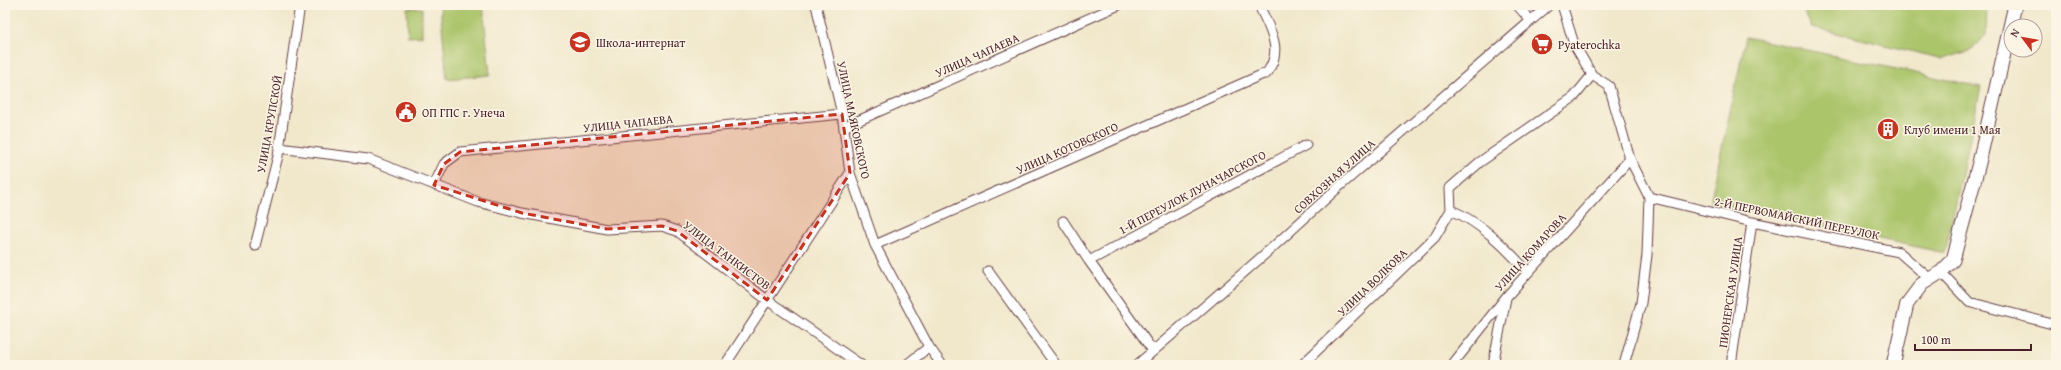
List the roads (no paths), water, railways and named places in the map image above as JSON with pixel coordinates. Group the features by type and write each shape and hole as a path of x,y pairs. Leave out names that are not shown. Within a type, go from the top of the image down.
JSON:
{"street":[{"name":"УЛИЦА КРУПСКОЙ","path":"256,246 279,148 300,5"},
{"name":"УЛИЦА МАЯКОВСКОГО","path":"816,5 842,114 850,173 875,245 929,347 942,365"},
{"name":"УЛИЦА ЧАПАЕВА","path":"844,127 1119,5"},
{"name":"УЛИЦА КОТОВСКОГО","path":"875,245 1267,73 1273,64 1276,51 1272,32 1258,5"},
{"path":"1517,5 1531,21"},
{"name":"СОВХОЗНАЯ УЛИЦА","path":"1137,365 1273,247 1341,185 1549,5"},
{"path":"1562,5 1574,44 1592,75 1609,86 1630,159 1649,197 1647,255 1641,303 1624,365"},
{"path":"1893,365 1907,304 1922,284 1941,272 1954,260 1979,163 2014,5"},
{"path":"1528,272 1506,247 1462,215 1451,210 1450,188 1480,162 1574,97 1592,75"},
{"name":"УЛИЦА ЧАПАЕВА","path":"434,185 444,164 460,152 842,114"},
{"name":"1-Й ПЕРЕУЛОК ЛУНАЧАРСКОГО","path":"1090,260 1306,145"},
{"name":"УЛИЦА ТАНКИСТОВ","path":"279,148 368,159 478,202 522,214 607,229 662,226 676,231 767,300 725,365"},
{"name":"УЛИЦА КОМАРОВА","path":"1452,365 1506,296 1630,159"},
{"path":"850,173 767,300 861,365"},
{"name":"2-Й ПЕРВОМАЙСКИЙ ПЕРЕУЛОК","path":"1649,197 1752,222 1899,252 1930,279"},
{"name":"УЛИЦА ВОЛКОВА","path":"1302,365 1435,237 1451,210"},
{"path":"1063,221 1153,351"},
{"name":"ПИОНЕРСКАЯ УЛИЦА","path":"1731,365 1752,222"},
{"path":"988,271 1056,365"},
{"path":"1941,272 1969,302 2056,325"},
{"path":"1493,365 1506,296"},
{"path":"906,365 929,347"}],"place":[{"name":"Школа-интернат","path":"580,42"},
{"name":"Pyaterochka","path":"1542,44"},
{"name":"ОП ГПС г. Унеча","path":"406,112"},
{"name":"Клуб имени 1 Мая","path":"1888,129"}]}
